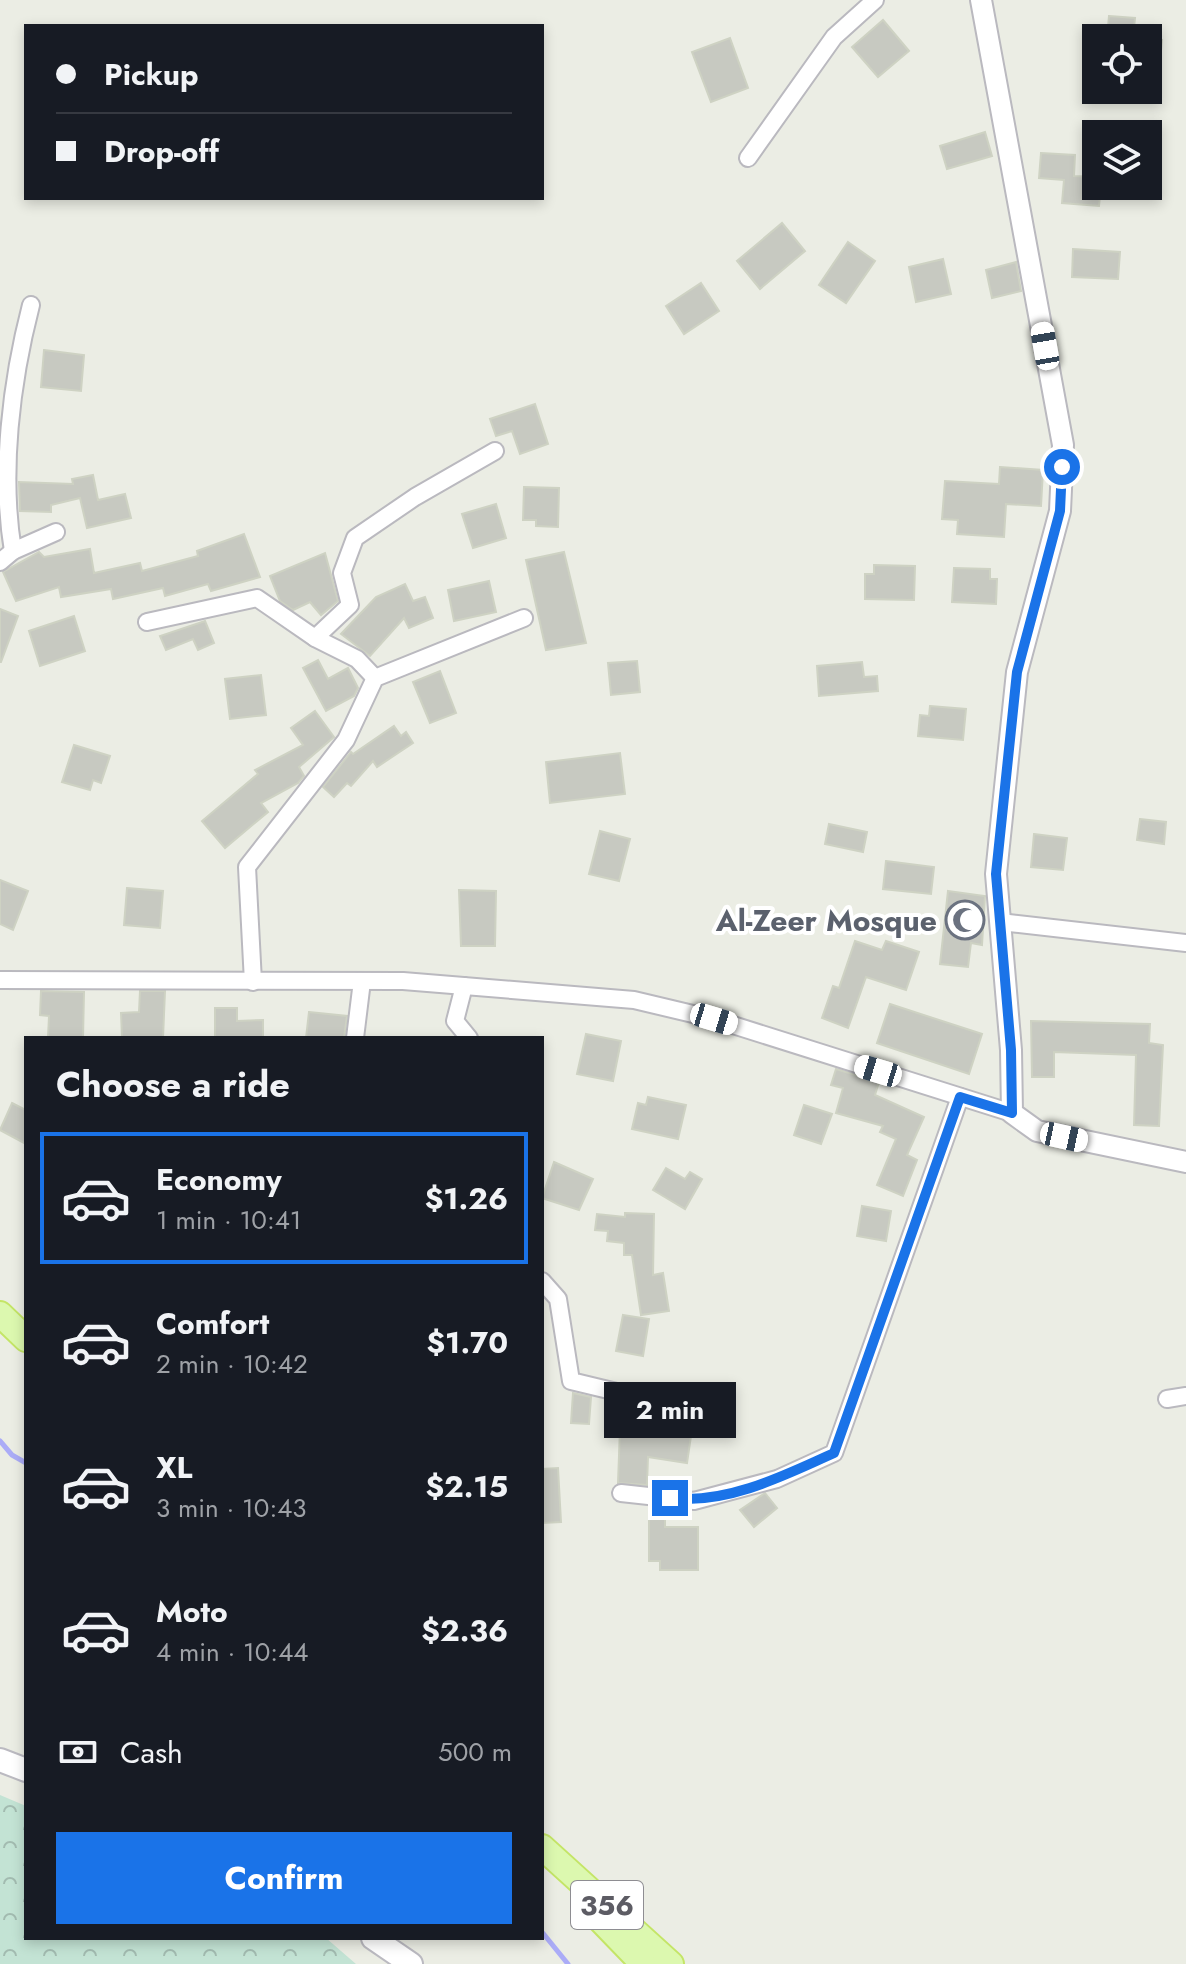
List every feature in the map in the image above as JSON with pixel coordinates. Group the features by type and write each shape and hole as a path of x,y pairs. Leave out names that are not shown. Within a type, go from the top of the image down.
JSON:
{"main road":[{"path":"0,1314 24,1337"},
{"path":"0,1760 24,1769"},
{"name":"356","path":"544,1849 671,1964"},
{"name":"356","path":"544,1861 643,1964"},
{"path":"376,1940 411,1964"}],"street":[{"path":"748,158 834,37 875,0"},
{"path":"981,0 1063,445 1060,511 1017,672 996,874 1011,1050 1012,1113"},
{"path":"31,305 5,407 3,522 7,556 56,532"},
{"path":"315,638 350,605 342,573 355,538 415,497 495,451"},
{"path":"147,622 257,598 315,638 357,659 375,678"},
{"path":"253,982 247,867 346,740 375,678 524,618"},
{"path":"1000,922 1186,943"},
{"path":"0,980 362,981 634,1000 714,1019 1012,1113 1037,1131 1186,1162"},
{"path":"355,1036 362,981"},
{"path":"464,986 455,1021 467,1036"},
{"path":"621,1493 694,1501 777,1479 834,1453 960,1097"},
{"path":"544,1283 558,1299 571,1381 625,1394"},
{"path":"1167,1399 1186,1396"}],"green space":[{"path":"0,1795 24,1805 24,1940 328,1940 356,1964 0,1964"}],"building":[{"path":"1109,16 1135,18 1134,24 1108,24"},
{"path":"883,20 909,51 878,77 852,47"},
{"path":"730,38 748,88 711,102 692,52"},
{"path":"985,132 992,156 947,169 940,146"},
{"path":"1041,153 1075,155 1074,176 1082,176 1082,200 1100,200 1099,206 1062,203 1064,180 1039,178"},
{"path":"782,223 805,251 760,289 737,261"},
{"path":"848,242 875,261 846,303 819,285"},
{"path":"1073,249 1120,252 1118,279 1072,277"},
{"path":"943,259 951,294 916,302 909,267"},
{"path":"1016,262 1021,291 992,298 986,270"},
{"path":"701,283 719,311 684,334 666,306"},
{"path":"44,350 84,355 81,391 41,387"},
{"path":"535,404 548,444 520,454 512,431 496,436 490,419"},
{"path":"1000,467 1043,470 1041,506 1006,504 1004,537 957,534 958,520 942,519 945,481 999,484"},
{"path":"93,475 98,500 125,494 131,518 87,528 80,498 51,505 51,512 20,511 19,482 73,484 72,479"},
{"path":"524,487 559,488 558,527 536,526 536,520 523,520"},
{"path":"496,504 506,538 473,548 462,514"},
{"path":"244,534 260,577 211,591 208,584 165,596 163,588 113,599 111,589 61,597 59,587 16,601 3,572 39,552 44,557 90,549 94,573 140,563 142,571 198,556 197,551"},
{"path":"564,552 586,643 546,650 526,560"},
{"path":"325,553 338,601 321,615 310,602 293,610 280,601 270,576"},
{"path":"874,565 915,566 914,600 865,599 865,574 874,574"},
{"path":"954,568 990,569 990,579 997,579 996,604 952,602"},
{"path":"489,581 496,612 454,621 448,590"},
{"path":"405,584 413,601 425,597 433,618 409,628 404,618 370,656 341,634 376,597"},
{"path":"0,609 18,616 1,662 0,662"},
{"path":"74,616 85,651 40,666 29,631"},
{"path":"205,621 214,643 198,650 193,639 166,650 160,636"},
{"path":"318,660 328,679 348,668 358,688 354,696 326,711 303,668"},
{"path":"637,661 640,692 611,695 608,663"},
{"path":"862,662 864,677 877,676 878,691 819,696 817,666"},
{"path":"440,671 456,713 430,723 413,682"},
{"path":"261,675 266,715 230,719 225,679"},
{"path":"930,706 966,709 963,740 918,736 920,715 929,716"},
{"path":"315,711 334,737 299,767 304,776 298,783 261,803 268,812 225,848 202,821 258,774 255,770 303,745 291,728"},
{"path":"394,726 401,736 406,732 413,743 377,767 373,761 351,786 347,783 334,797 323,787 351,752 353,754"},
{"path":"74,745 110,756 101,783 93,780 90,790 62,782"},
{"path":"620,753 625,794 550,803 546,762"},
{"path":"1140,819 1166,822 1164,844 1137,840"},
{"path":"829,824 867,832 863,852 825,844"},
{"path":"600,831 630,839 619,881 589,874"},
{"path":"1034,834 1067,838 1063,870 1031,867"},
{"path":"886,861 934,867 931,894 883,889"},
{"path":"0,880 28,891 13,930 0,924"},
{"path":"127,888 163,891 160,928 124,925"},
{"path":"459,890 496,891 495,946 461,946"},
{"name":"Al-Zeer Mosque","path":"948,891 985,896 982,945 971,943 968,967 940,964"},
{"path":"855,941 882,950 886,941 919,952 906,990 866,977 848,1028 822,1018 833,986 839,988"},
{"path":"41,991 84,992 83,1036 48,1036 49,1016 40,1015"},
{"path":"140,991 165,991 163,1036 122,1036 121,1013 139,1012"},
{"path":"890,1004 982,1034 969,1074 877,1043"},
{"path":"215,1008 237,1008 237,1021 263,1020 263,1036 215,1036"},
{"path":"309,1012 347,1016 344,1036 306,1036"},
{"path":"1031,1021 1150,1024 1149,1043 1163,1045 1159,1126 1134,1125 1136,1055 1054,1052 1054,1077 1032,1077"},
{"path":"586,1034 621,1041 613,1081 577,1074"},
{"path":"836,1069 879,1082 875,1095 924,1117 907,1155 917,1160 903,1196 877,1185 896,1139 880,1132 883,1126 836,1113 843,1088 831,1085"},
{"path":"648,1097 686,1105 678,1139 632,1129 638,1103 646,1105"},
{"path":"12,1103 24,1109 24,1143 0,1130"},
{"path":"804,1105 832,1114 821,1144 794,1135"},
{"path":"554,1162 593,1179 579,1210 544,1199"},
{"path":"666,1168 685,1179 690,1172 702,1179 685,1209 653,1190"},
{"path":"862,1206 891,1211 886,1241 857,1236"},
{"path":"625,1213 654,1214 653,1275 663,1273 669,1311 641,1315 632,1255 624,1255 624,1243 607,1241 608,1231 595,1230 597,1214 625,1217"},
{"path":"623,1315 649,1319 643,1356 616,1351"},
{"path":"573,1393 591,1397 589,1424 571,1423"},
{"path":"663,1396 692,1401 686,1435 691,1436 687,1463 648,1457 647,1485 618,1483 620,1428 658,1430"},
{"path":"558,1468 561,1522 544,1523 544,1469"},
{"path":"765,1493 777,1508 754,1527 740,1510"},
{"path":"649,1512 665,1512 665,1527 698,1527 698,1570 660,1570 660,1561 649,1561"}],"waterway":[{"path":"0,1441 12,1455 24,1462"},
{"path":"544,1934 568,1964"}],"place":[{"name":"Al-Zeer Mosque","path":"965,920"}],"route":[{"path":"670,1498 694,1501 777,1479 834,1453 960,1097 1012,1113 1011,1050 996,874 1017,672 1060,511 1062,467"}]}
